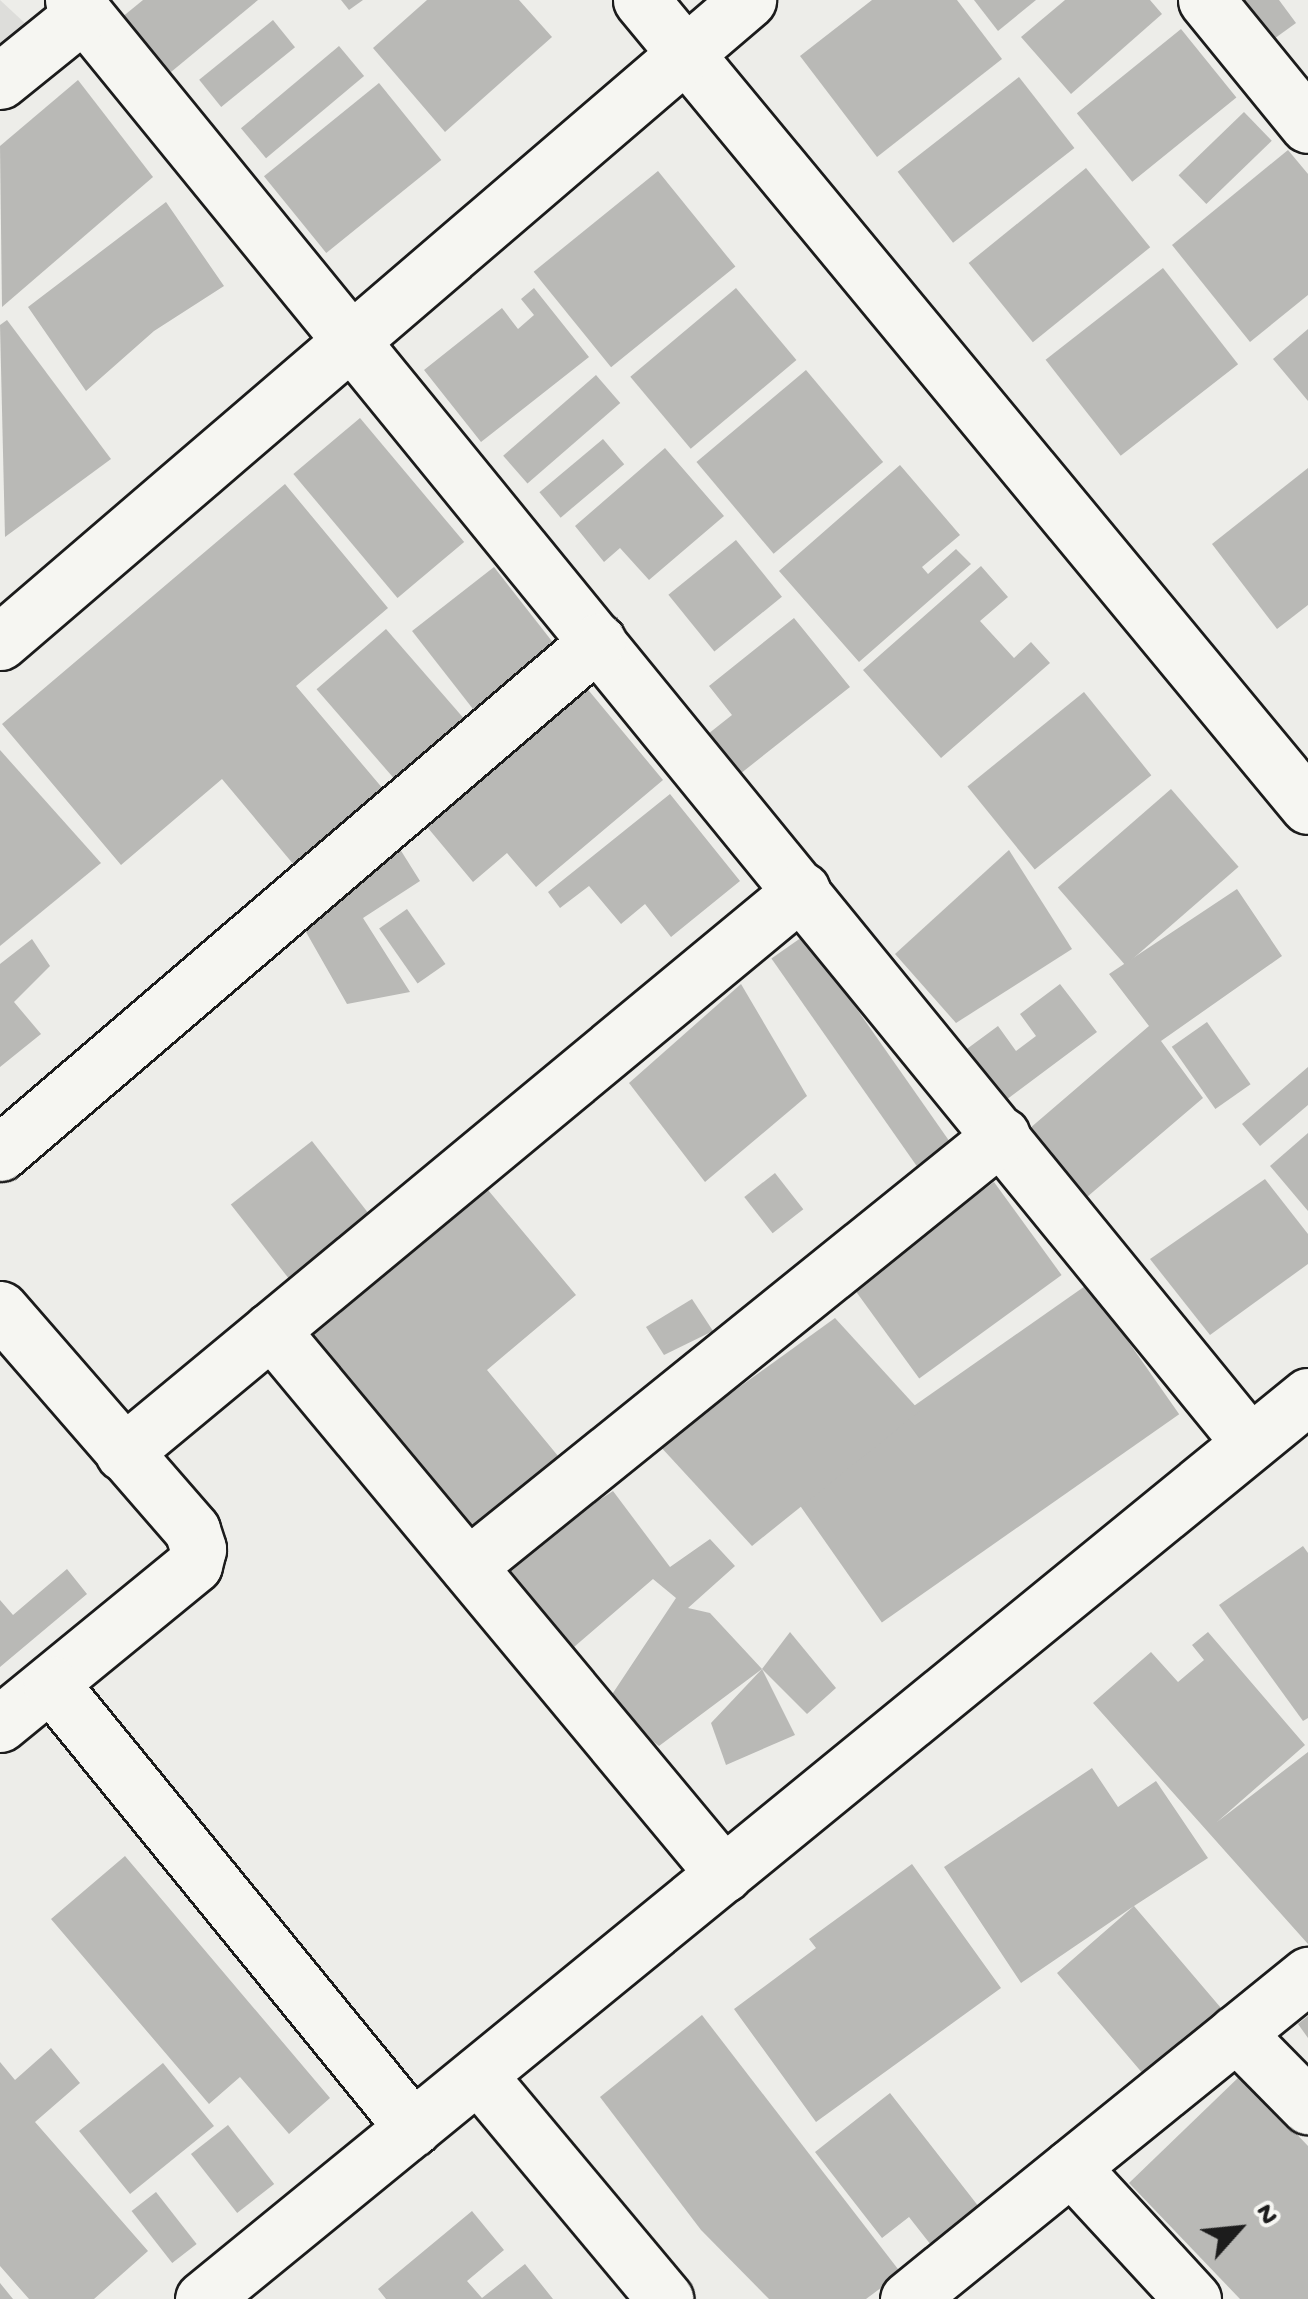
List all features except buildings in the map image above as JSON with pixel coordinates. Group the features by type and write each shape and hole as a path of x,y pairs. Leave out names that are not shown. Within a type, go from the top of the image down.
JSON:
{"street":[{"path":"641,0 1308,806"},
{"path":"0,642 748,0"},
{"path":"1206,0 1301,103"},
{"path":"0,81 78,7 1250,1443"},
{"path":"0,1153 598,641"},
{"path":"123,1453 802,890"},
{"path":"468,1566 1002,1135"},
{"path":"0,1309 192,1530 198,1550 194,1566 0,1724"},
{"path":"271,1330 724,1874"},
{"path":"203,2299 1308,1396"},
{"path":"51,1684 413,2128"},
{"path":"908,2299 1308,1975"},
{"path":"1236,2033 1308,2106"},
{"path":"478,2075 665,2299"},
{"path":"1071,2166 1192,2299"}],"shaded area":[{"path":"0,0 28,26 0,49"}]}
